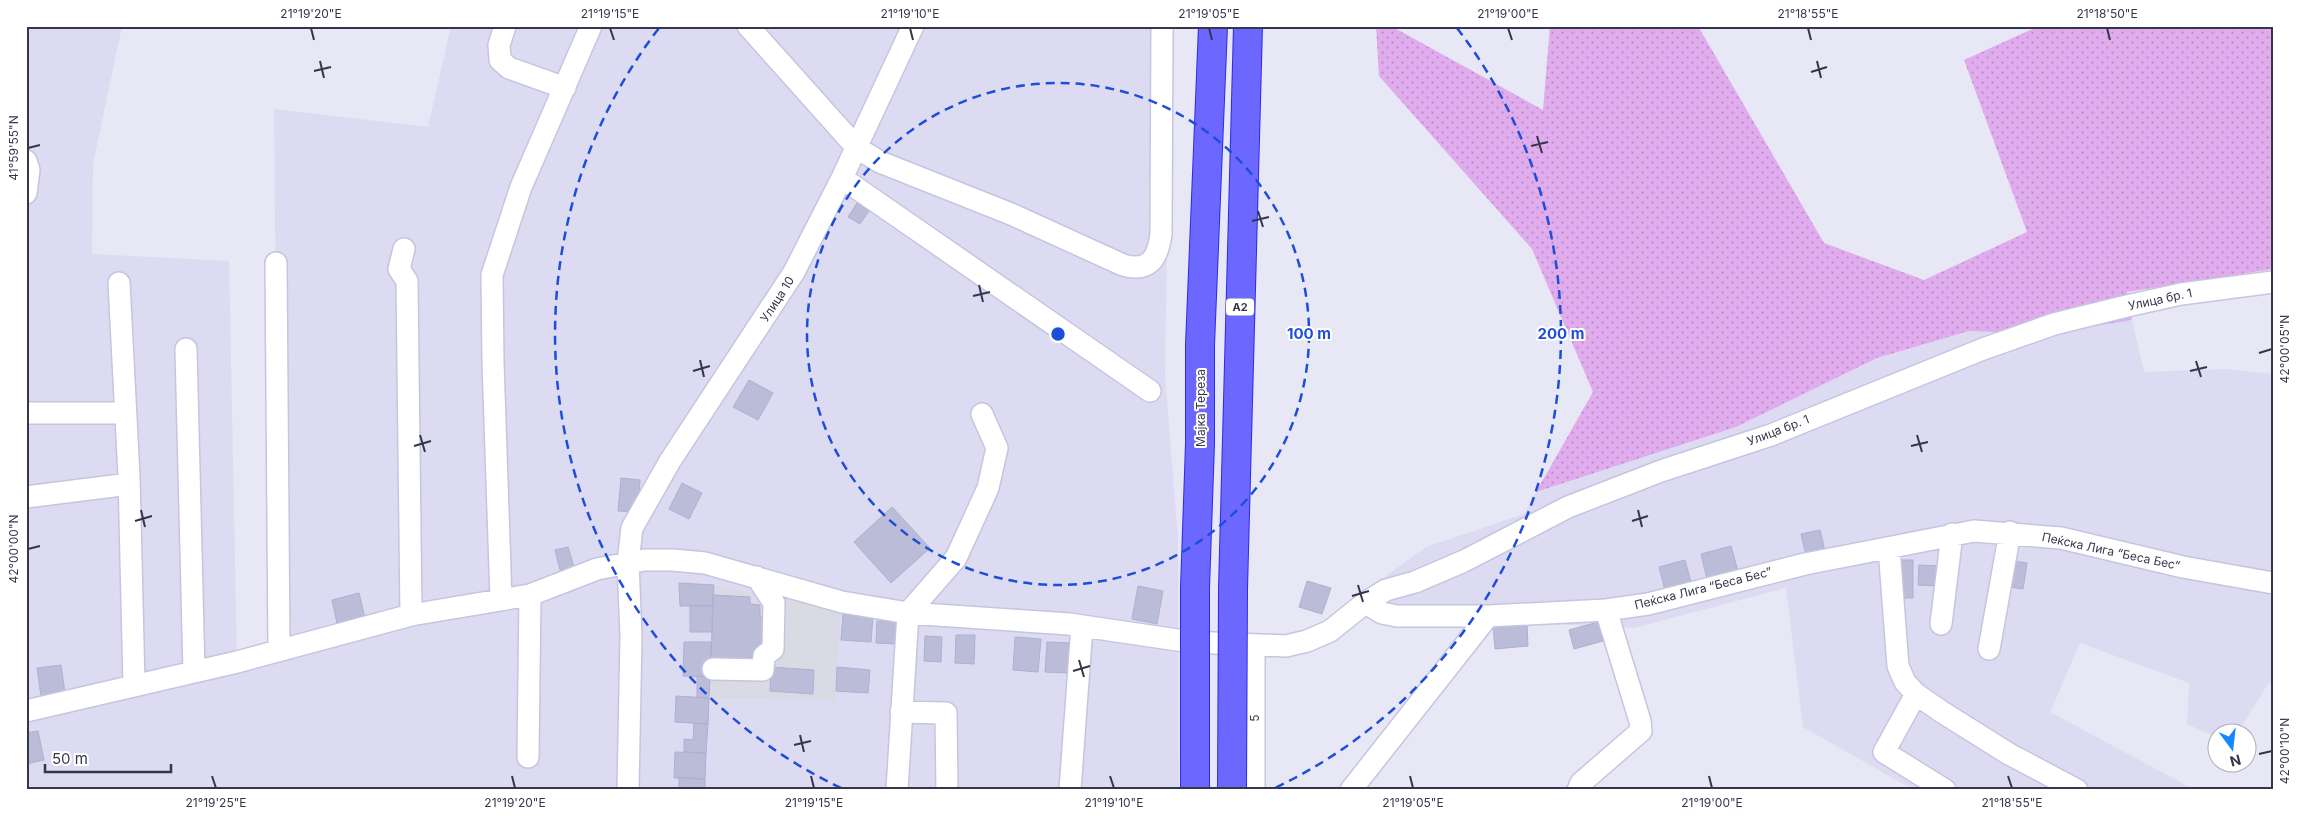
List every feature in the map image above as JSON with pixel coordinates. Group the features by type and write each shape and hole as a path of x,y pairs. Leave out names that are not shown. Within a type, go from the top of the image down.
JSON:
{"highway":[{"name":"Мајка Тереза","path":"1196,790 1195,588 1200,444 1200,345 1213,26"},
{"name":"A2","path":"1232,790 1233,589 1248,26"}],"street":[{"path":"505,26 500,45 500,60 509,68 565,88"},
{"path":"500,599 492,275 521,187 591,26"},
{"path":"748,26 857,148 880,162 1011,214 1123,265 1140,268 1145,266 1155,256 1161,234 1162,26"},
{"name":"Улица 10","path":"628,790 631,636 629,538 639,513 670,461 794,272 857,148 913,26"},
{"path":"26,161 29,170 26,193"},
{"path":"842,178 1150,391"},
{"path":"404,249 399,269 407,281 411,615"},
{"path":"276,263 279,651"},
{"name":"Улица бр. 1","path":"26,711 279,651 411,615 530,595 597,569 628,562 681,561 705,564 842,602 908,613 1082,626 1191,642 1286,646 1307,641 1330,631 1365,603 1386,590 1414,582 1464,561 1568,507 1661,471 1771,435 1983,349 2054,324 2127,306 2180,294 2273,282"},
{"path":"119,283 129,484 134,685"},
{"path":"186,349 194,672"},
{"path":"26,413 126,413"},
{"path":"897,790 908,613 956,558 988,488 996,448 982,414"},
{"path":"26,497 129,484"},
{"name":"Пеќска Лига “Беса Бес”","path":"1365,603 1382,613 1397,616 1488,616 1606,610 1648,604 1805,564 1974,531 2010,532 2061,538 2183,567 2273,583"},
{"path":"1989,650 2010,532"},
{"path":"1941,624 1952,534"},
{"path":"1889,548 1898,666 1905,682 1916,694 2009,754 2077,790"},
{"path":"713,669 763,670 764,656 773,649 774,602 757,577"},
{"path":"528,757 530,595"},
{"path":"1578,790 1581,783 1641,731 1640,721 1606,610"},
{"path":"1351,790 1488,616"},
{"path":"1070,790 1082,626"},
{"name":"5","path":"1254,645 1254,790"},
{"path":"1916,694 1884,752 1945,790"},
{"path":"901,712 946,713 948,790"}],"shaded area":[{"path":"26,26 122,26 93,164 92,254 229,261 237,661 279,651 274,109 428,127 451,26 1170,26 1165,376 1178,539 1179,790 26,790"},
{"path":"1376,26 1391,26 1543,110 1550,26 1698,26 1824,243 1924,280 2027,232 1964,60 2039,26 2273,26 2273,269 2127,292 2132,320 2046,334 1969,331 1877,358 1736,427 1536,492 1593,392 1532,249 1379,76"},
{"path":"2132,320 2144,372 2225,369 2273,374 2273,684 2268,684 2243,724 2206,724 2206,733 2187,724 2189,683 2080,643 2050,712 2195,790 1914,790 1803,727 1786,588 1634,628 1359,615 1364,592 1426,547 1524,514 1536,492 1736,427 1877,358 1969,331 2046,334"},
{"path":"717,586 841,609 835,701 709,698 713,595"}],"building":[{"path":"857,203 869,211 860,224 848,217"},
{"path":"749,380 773,393 758,420 733,407"},
{"path":"621,478 640,480 638,512 618,511"},
{"path":"682,483 702,493 689,519 669,509"},
{"path":"892,507 930,548 891,583 854,542"},
{"path":"1820,530 1825,551 1806,555 1801,534"},
{"path":"1731,546 1738,571 1707,579 1701,554"},
{"path":"568,547 574,567 560,570 555,550"},
{"path":"1685,560 1691,582 1665,590 1659,567"},
{"path":"1897,560 1913,560 1913,598 1897,598"},
{"path":"2007,560 2027,563 2023,589 2003,586"},
{"path":"1919,565 1940,566 1939,586 1918,585"},
{"path":"1307,581 1331,588 1322,614 1299,607"},
{"path":"679,583 714,585 713,606 680,606"},
{"path":"1138,586 1163,591 1157,624 1132,619"},
{"path":"359,593 366,622 338,628 332,600"},
{"path":"713,595 750,597 750,604 760,605 760,616 766,617 765,647 756,647 755,658 746,657 745,664 711,663"},
{"path":"690,605 713,606 712,632 690,632"},
{"path":"843,614 873,616 871,642 841,640"},
{"path":"877,621 898,622 897,644 876,643"},
{"path":"1598,622 1603,641 1574,649 1569,630"},
{"path":"1527,623 1528,646 1495,649 1493,626"},
{"path":"956,635 975,635 974,664 955,663"},
{"path":"925,636 942,637 941,662 924,661"},
{"path":"1015,637 1041,639 1038,672 1013,670"},
{"path":"684,642 711,642 710,677 683,676"},
{"path":"1047,642 1072,643 1071,673 1045,672"},
{"path":"61,665 65,693 41,696 37,668"},
{"path":"771,667 814,670 813,694 770,691"},
{"path":"837,667 870,670 868,693 836,691"},
{"path":"697,676 710,677 709,698 697,697"},
{"path":"676,696 709,698 708,724 675,722"},
{"path":"694,723 708,724 706,753 684,752 684,739 693,740"},
{"path":"38,731 44,760 26,764 26,733"},
{"path":"675,752 706,753 705,779 674,778"},
{"path":"679,777 705,779 705,790 679,790"}]}
